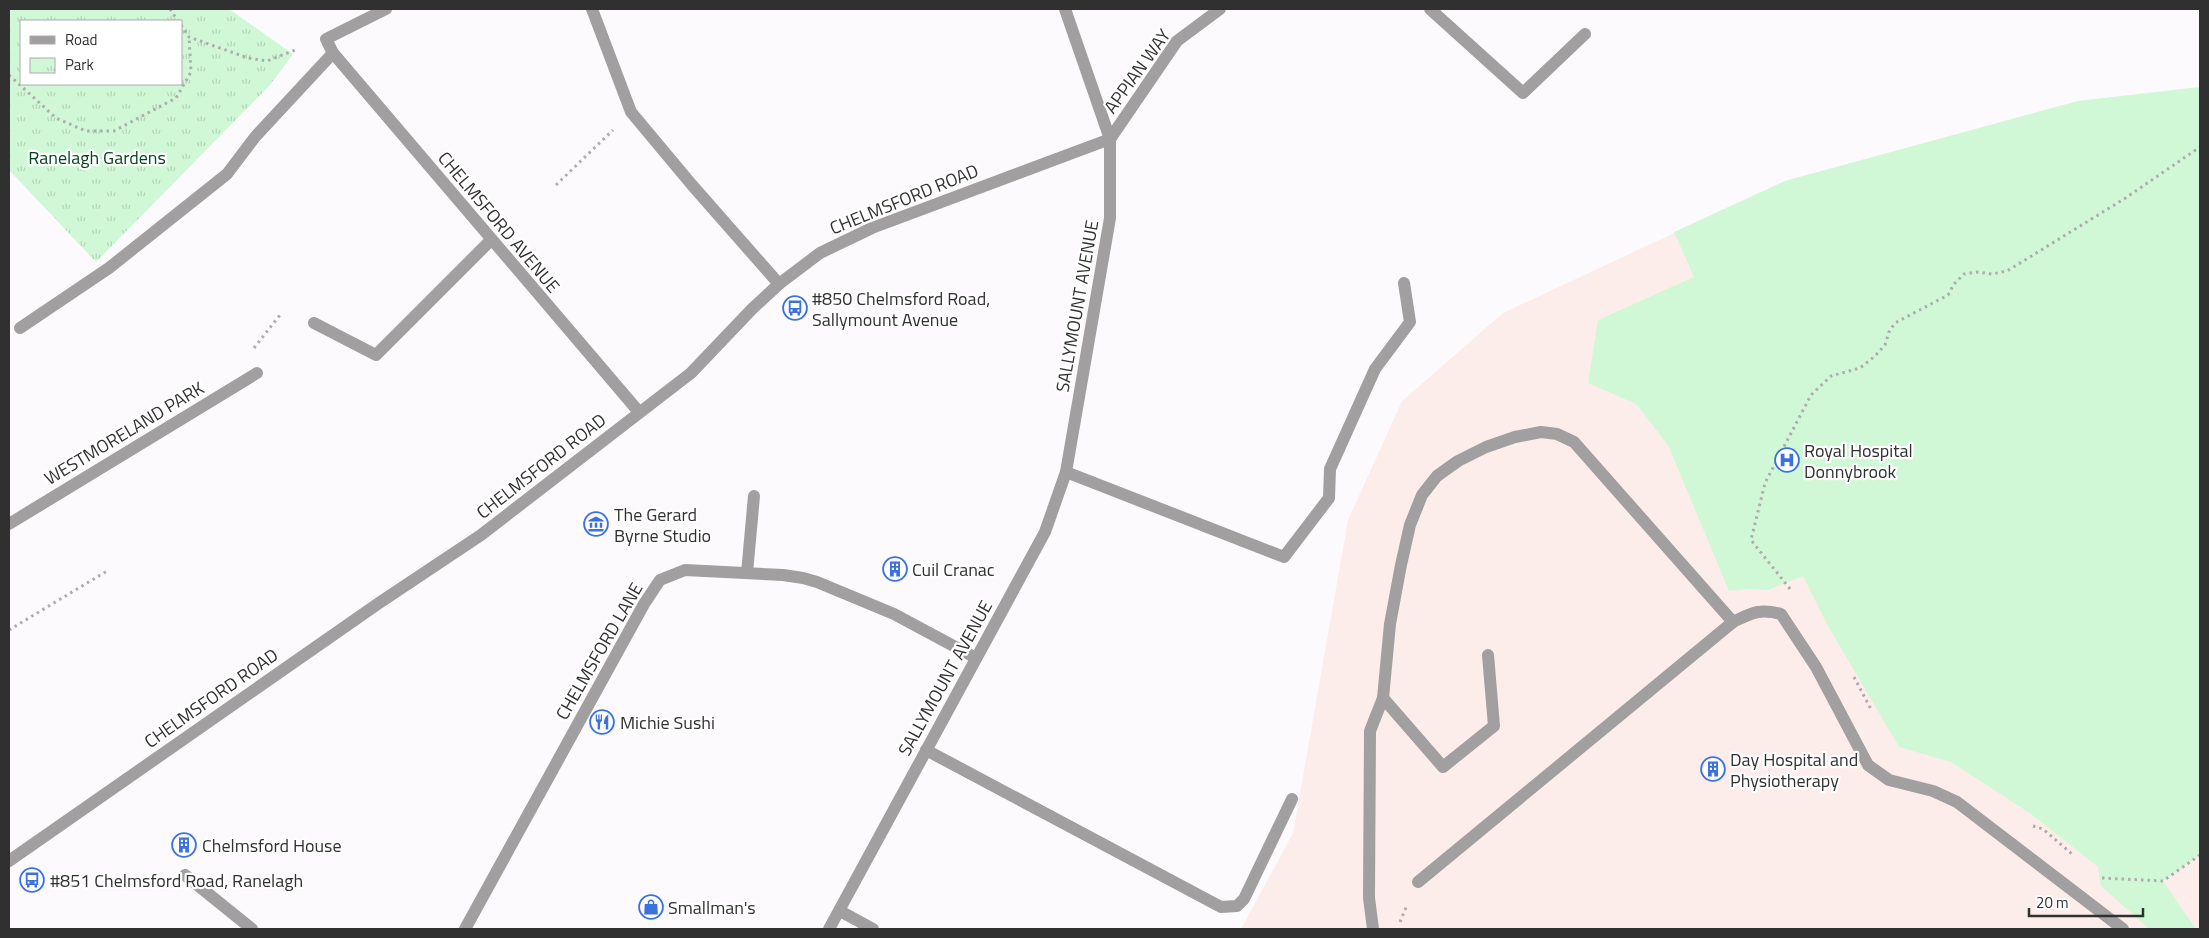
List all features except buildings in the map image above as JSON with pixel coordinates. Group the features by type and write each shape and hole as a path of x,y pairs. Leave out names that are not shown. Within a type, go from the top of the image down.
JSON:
{"street":[{"path":"326,39 386,9"},
{"path":"592,9 631,112 692,185 780,284"},
{"path":"1064,9 1110,139"},
{"name":"APPIAN WAY","path":"1110,139 1177,41 1220,9"},
{"path":"1430,9 1522,93 1585,34"},
{"name":"CHELMSFORD AVENUE","path":"326,39 333,53 639,412"},
{"path":"20,328 108,268 227,174 256,137 333,53"},
{"name":"CHELMSFORD ROAD","path":"9,861 378,603 481,535 691,373 752,308 820,253 846,239 1110,139"},
{"name":"SALLYMOUNT AVENUE","path":"829,929 1045,532 1066,472 1110,218 1110,139"},
{"path":"314,323 376,355 491,240"},
{"path":"1066,472 1284,557 1329,498 1330,469 1375,369 1410,322 1404,283"},
{"name":"WESTMORELAND PARK","path":"9,524 257,373"},
{"path":"1373,929 1369,898 1370,731 1383,698 1390,624 1410,525 1422,495 1437,476 1458,461 1486,447 1515,437 1540,432 1558,434 1574,442 1733,622"},
{"path":"748,573 754,496"},
{"name":"CHELMSFORD LANE","path":"465,929 552,768 651,591 660,580 685,570 783,575 817,582 894,614 976,658"},
{"path":"1418,882 1733,622 1756,611 1769,611 1781,614 1816,668 1868,765 1889,780 1933,791 1957,802 2123,929"},
{"path":"1383,698 1443,767 1494,726 1488,655"},
{"path":"926,750 1222,907 1237,906 1244,898 1292,799"},
{"path":"186,875 252,929"},
{"path":"840,911 873,929"}],"path":[{"path":"170,9 177,20"},
{"path":"182,26 190,37 248,58 267,61 326,39"},
{"path":"21,85 56,118 86,131 114,131 176,98 190,72 190,37"},
{"path":"9,74 20,84"},
{"path":"556,185 631,112"},
{"path":"1792,590 1751,540 1765,483 1811,395 1831,376 1860,368 1885,345 1889,332 1895,323 1948,295 1954,284 1964,274 1977,272 1992,274 2006,271 2124,199 2200,146"},
{"path":"257,373 258,360 254,348 280,315"},
{"path":"9,630 107,570"},
{"path":"1852,674 1874,715"},
{"path":"2026,823 2043,829 2078,860"},
{"path":"2100,878 2163,881 2200,855"}],"shaded area":[{"name":"Royal Hospital Donnybrook","path":"2200,87 2200,929 1241,929 1293,833 1348,520 1402,401 1503,313 1785,181 2078,101"}],"green space":[{"name":"Ranelagh Gardens","path":"9,9 229,9 293,54 270,85 96,262 9,170"},
{"path":"2200,87 2200,855 2163,881 2196,929 2149,929 2101,886 2098,867 2031,814 1951,762 1899,747 1828,626 1803,576 1768,590 1748,589 1729,591 1668,445 1636,404 1588,383 1598,320 1694,277 1674,232 1785,181 2078,101"}],"place":[{"name":"#850 Chelmsford Road, Sallymount Avenue","path":"795,308"},
{"name":"Royal Hospital Donnybrook","path":"1787,460"},
{"name":"The Gerard Byrne Studio","path":"596,524"},
{"name":"Cuil Cranac","path":"895,569"},
{"name":"Michie Sushi","path":"602,722"},
{"name":"Day Hospital and Physiotherapy","path":"1713,769"},
{"name":"Chelmsford House","path":"184,845"},
{"name":"#851 Chelmsford Road, Ranelagh","path":"32,880"},
{"name":"Smallman's","path":"651,907"}]}
